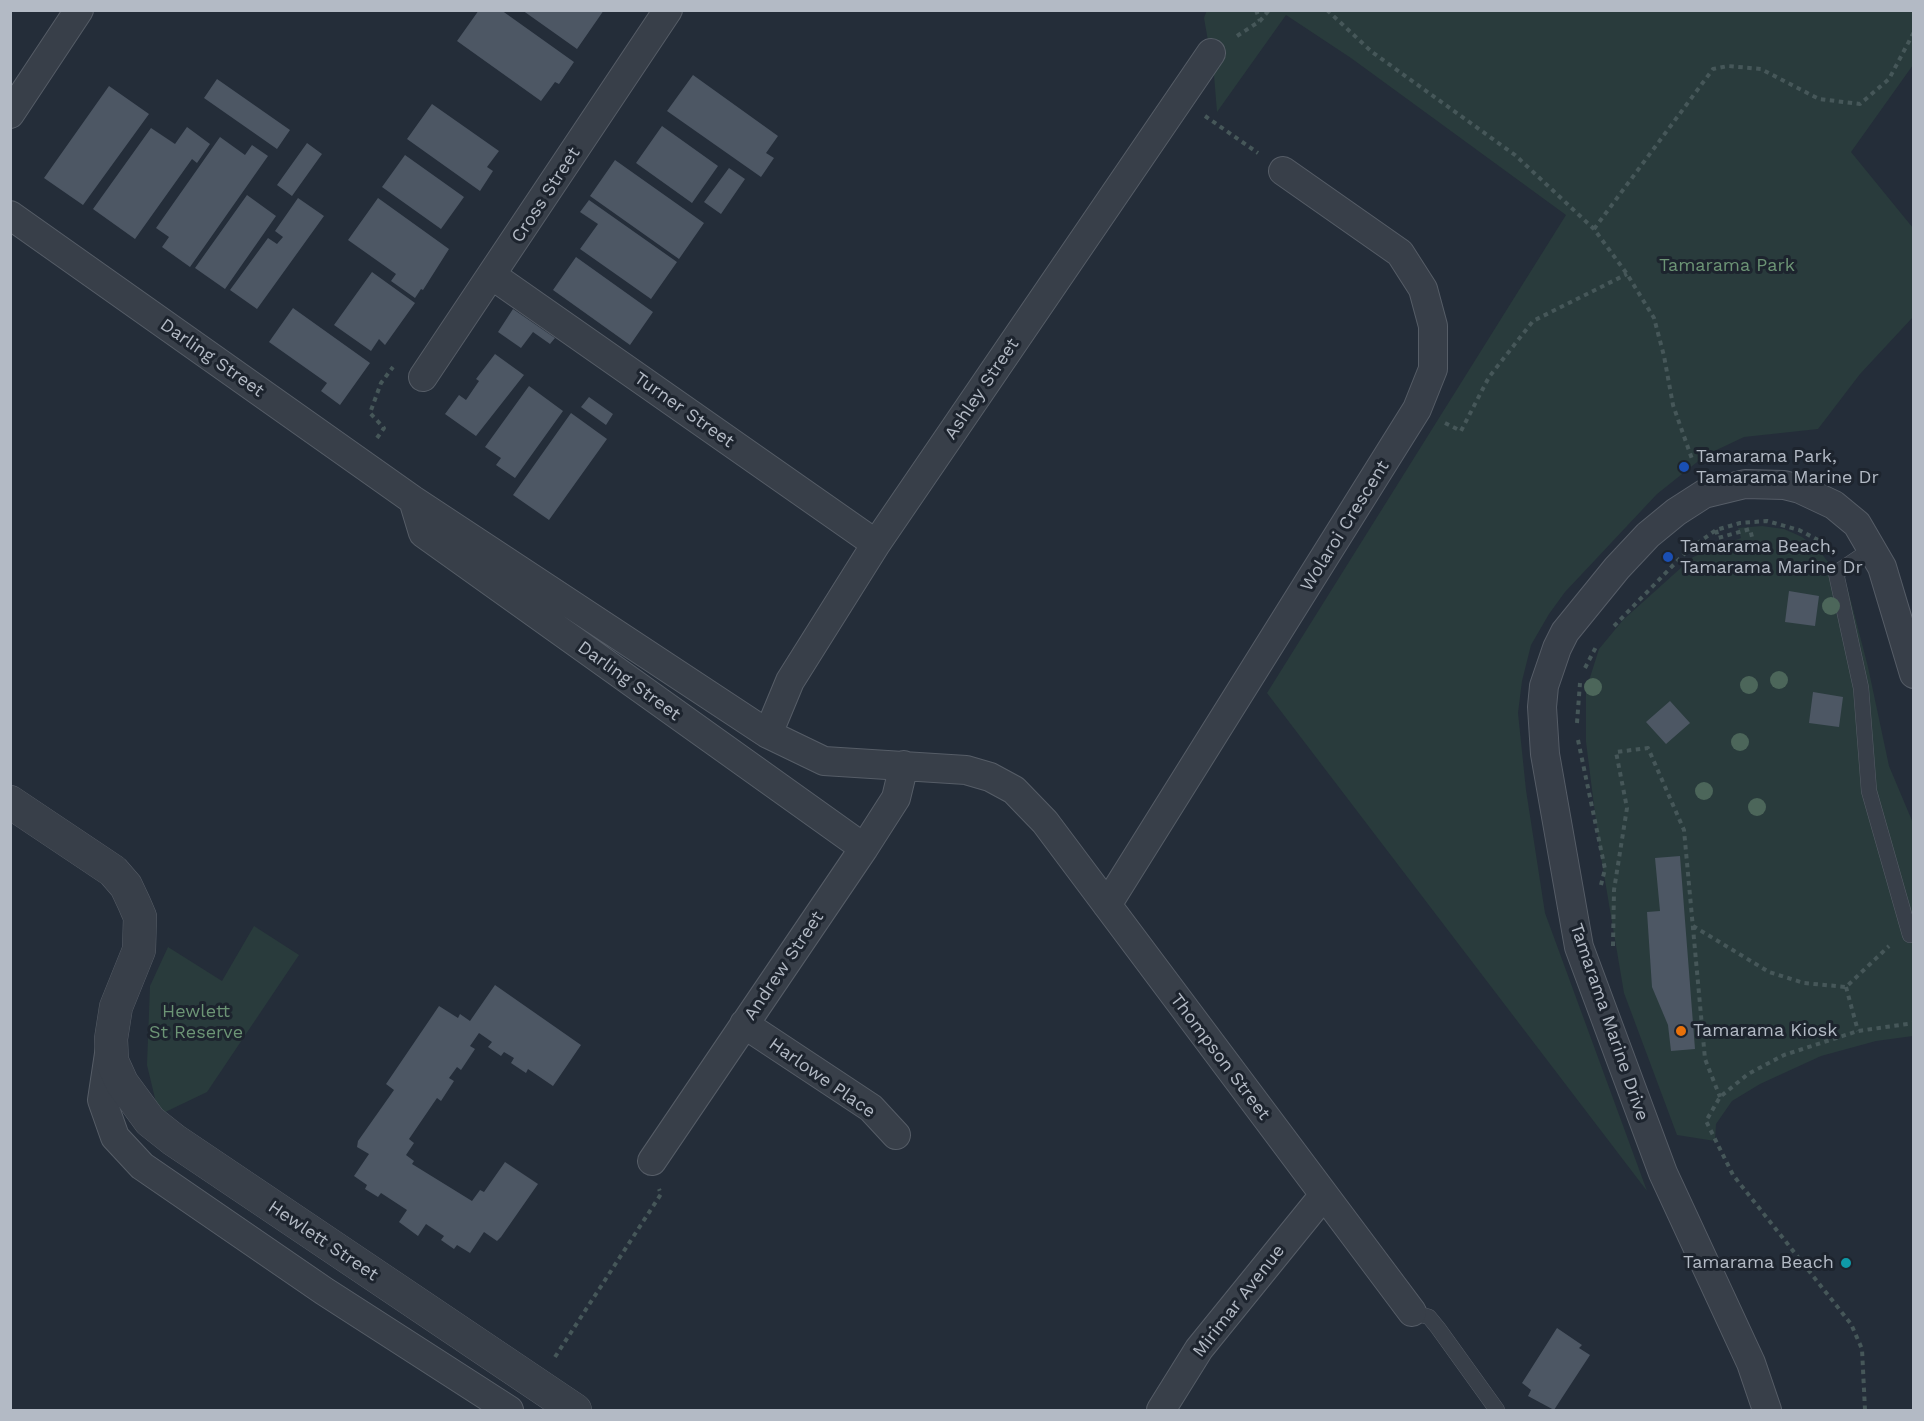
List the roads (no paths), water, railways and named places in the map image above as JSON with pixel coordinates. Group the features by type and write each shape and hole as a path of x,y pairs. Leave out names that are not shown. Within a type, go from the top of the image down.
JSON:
{"street":[{"name":"Cross Street","path":"423,377 493,276 668,10"},
{"path":"10,114 74,12"},
{"name":"Ashley Street","path":"768,734 790,681 876,544 1211,53"},
{"name":"Wolaroi Crescent","path":"1107,905 1417,409 1433,369 1433,326 1423,289 1400,253 1283,171"},
{"name":"Darling Street","path":"10,215 412,500 768,734 824,761 904,765"},
{"name":"Turner Street","path":"493,276 876,544"},
{"name":"Tamarama Marine Drive","path":"1767,1410 1751,1363 1663,1173 1579,947 1542,730 1544,686 1553,657 1565,632 1617,568 1648,535 1676,512 1704,494 1745,484 1784,485 1800,489 1817,495 1850,517 1873,548 1889,586 1914,674"},
{"name":"Darling Street","path":"412,500 423,533 864,848"},
{"name":"Thompson Street","path":"904,765 966,770 990,777 1014,790 1045,822 1412,1312"},
{"name":"Andrew Street","path":"652,1161 896,798 904,765"},
{"name":"Hewlett Street","path":"10,802 113,871 126,886 140,917 139,950 116,1007 102,1100 115,1137 142,1166 324,1291 509,1410"},
{"name":"Harlowe Place","path":"744,1024 871,1108 896,1135"},
{"name":"Hewlett Street","path":"111,1039 112,1061 122,1083 150,1121 174,1140 575,1410"},
{"name":"Mirimar Avenue","path":"1161,1410 1198,1349 1323,1196"}],"lane":[{"path":"1873,548 1836,573 1861,688 1869,792 1910,935"},
{"name":"Thompson Street","path":"1412,1312 1429,1317 1497,1410"}],"place":[{"name":"Tamarama Park, Tamarama Marine Dr","path":"1684,467"},
{"name":"Tamarama Beach, Tamarama Marine Dr","path":"1668,557"},
{"name":"Tamarama Kiosk","path":"1681,1031"},
{"name":"Tamarama Beach","path":"1846,1263"}],"park label":[{"name":"Tamarama Park","path":"1727,266"},
{"name":"Hewlett St Reserve","path":"196,1022"}]}
